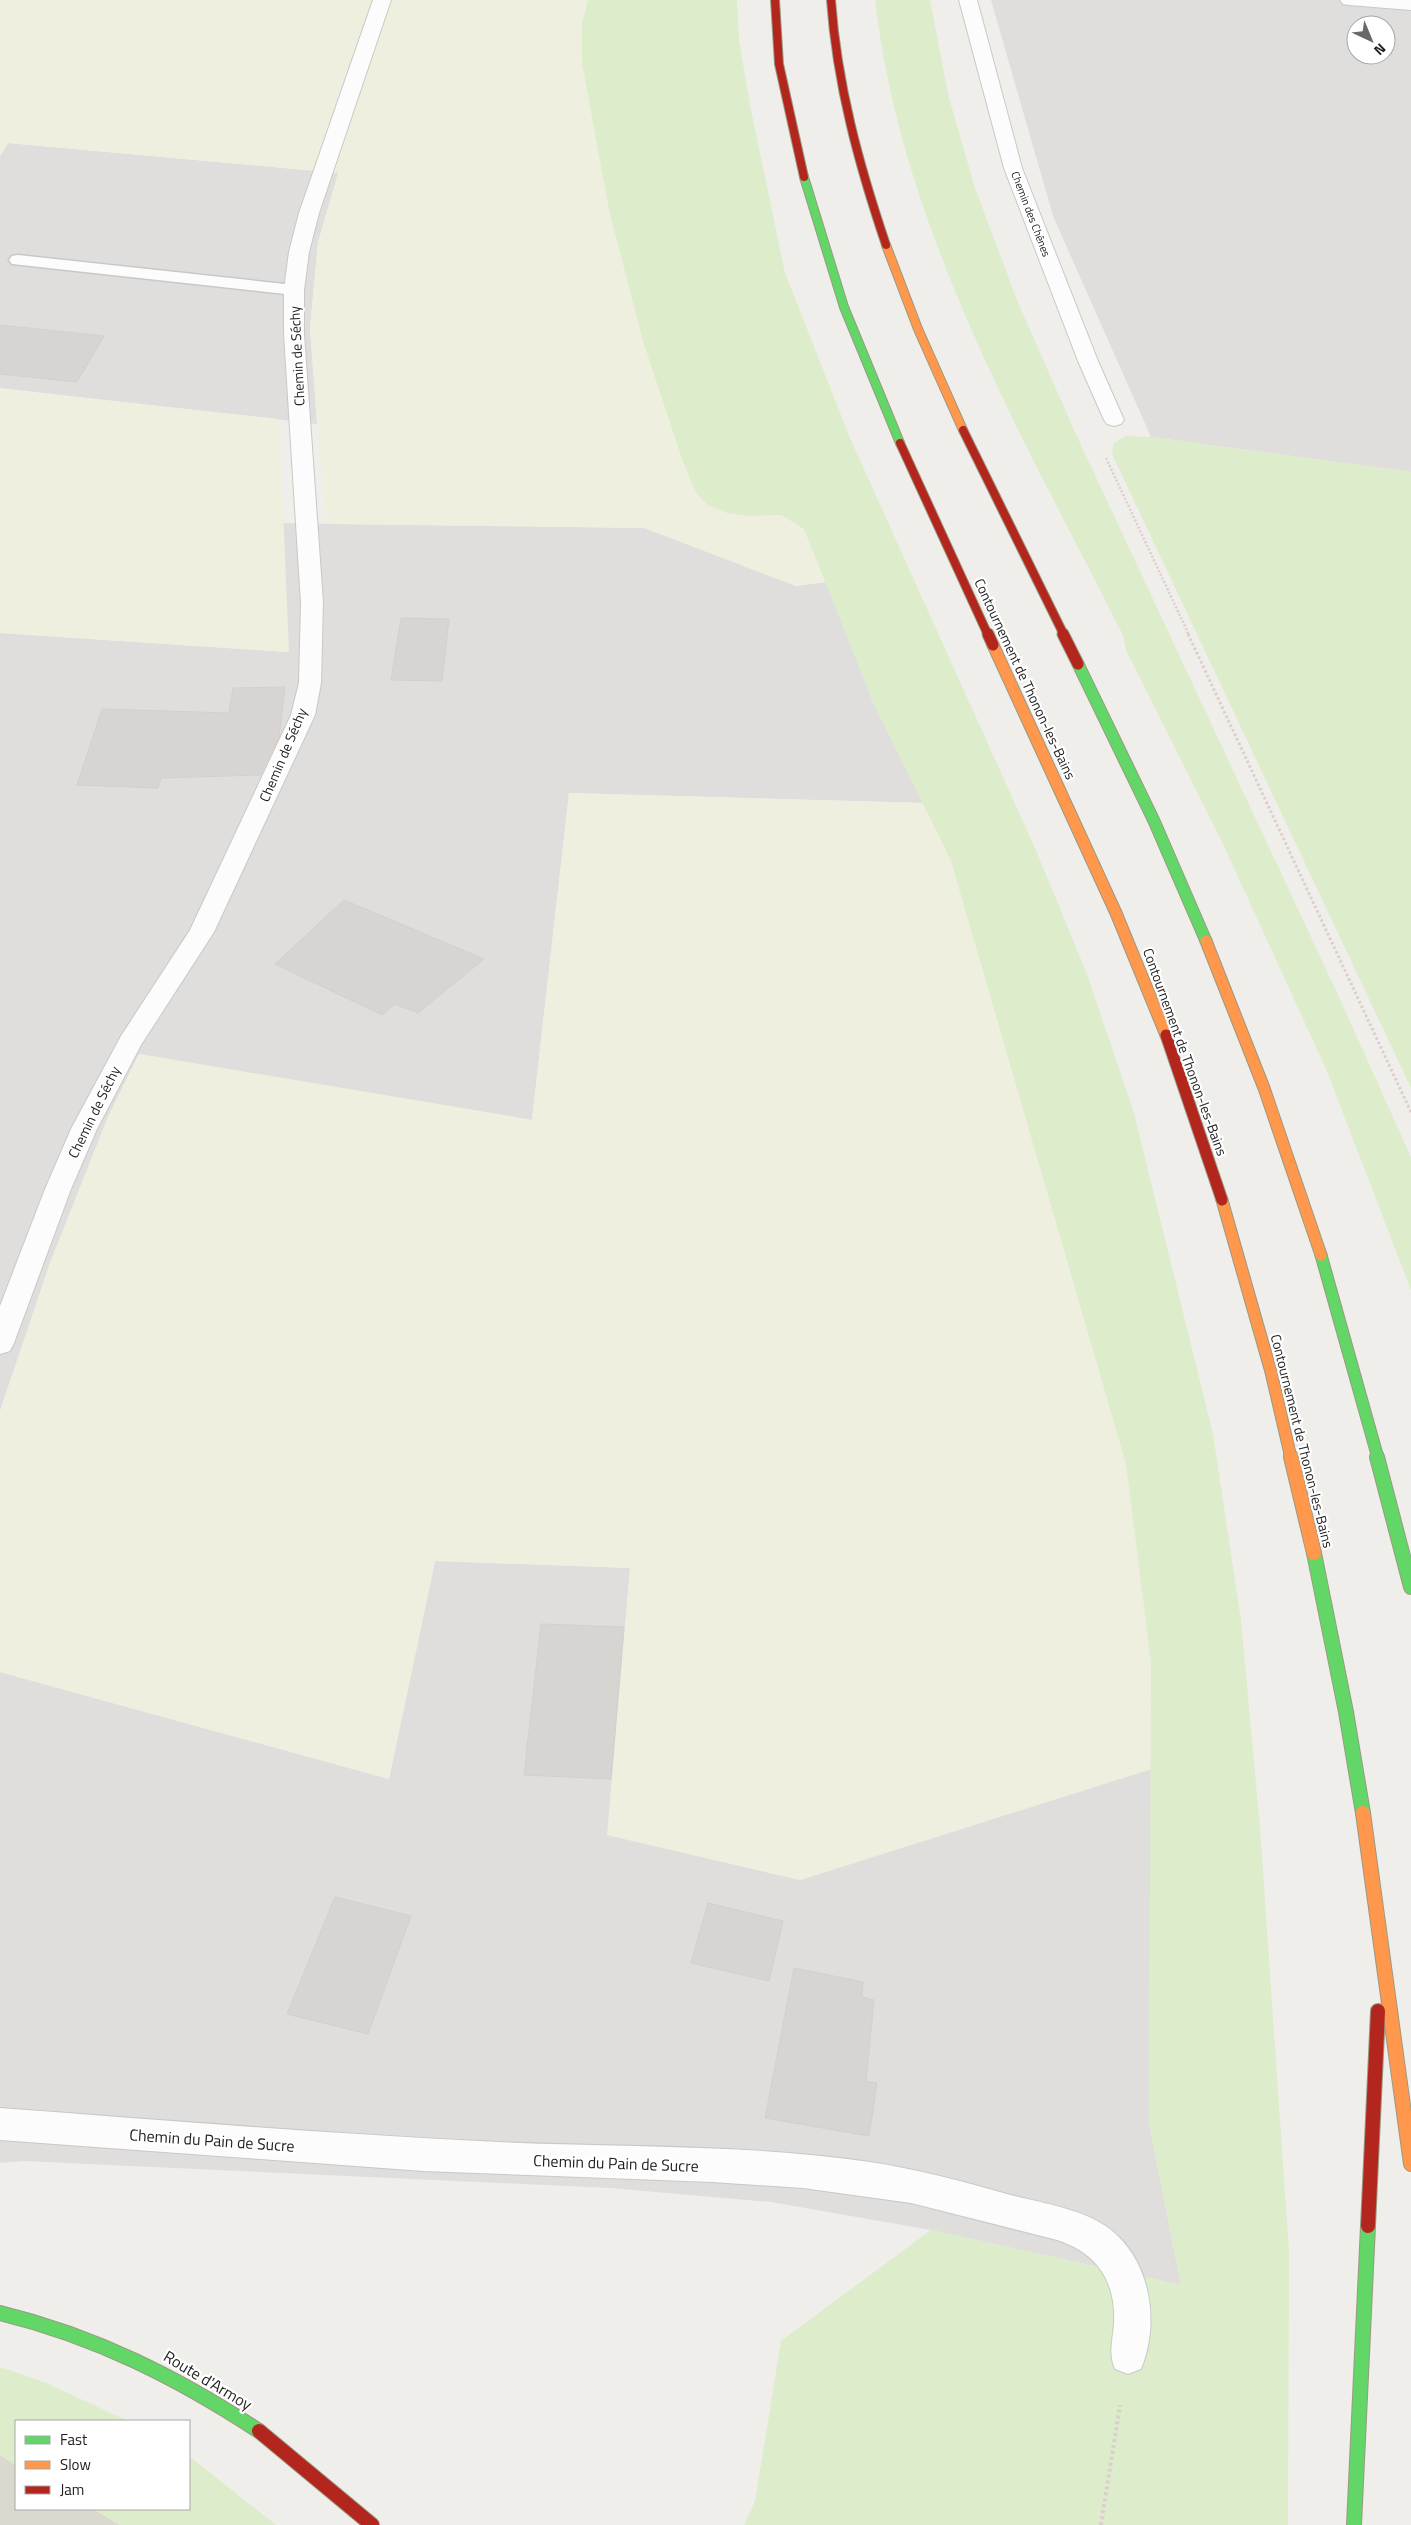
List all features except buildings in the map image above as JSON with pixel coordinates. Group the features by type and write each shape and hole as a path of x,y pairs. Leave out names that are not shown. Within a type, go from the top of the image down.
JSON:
{"main road":[{"name":"Contournement de Thonon-les-Bains","path":"775,0 774,18 786,101 813,216 847,322 895,435 1122,924 1167,1039 1208,1160 1257,1322 1314,1553 1346,1714 1382,1940 1411,2164"},
{"path":"832,0 831,14 843,88 870,202 904,300 956,418 1172,862 1231,999 1288,1154 1340,1316 1411,1587"},
{"path":"1354,2525 1382,1940"},
{"name":"Route d'Armoy","path":"0,2313 74,2334 141,2360 204,2393 266,2435 326,2483 372,2525"}],"street":[{"name":"Chemin de Séchy","path":"0,1343 58,1189 84,1129 130,1042 202,932 303,715 310,683 312,603 294,334 294,290 299,252 309,213 382,0"},
{"name":"Chemin des Chênes","path":"968,0 1013,168 1088,361 1114,420"},
{"path":"1349,0 1411,6"},
{"name":"Chemin du Pain de Sucre","path":"0,2124 230,2143 464,2157 740,2167 850,2176 960,2197 1070,2228 1098,2242 1119,2264 1132,2291 1133,2321 1128,2356"}],"lane":[{"path":"18,260 294,290"}],"path":[{"path":"1114,420 1105,452 1108,465 1411,1112"},
{"path":"1101,2525 1128,2356"}],"shaded area":[{"path":"991,0 1411,0 1411,472 1151,437 1053,216"},
{"path":"8,143 339,173 318,242 310,329 317,424 0,388 0,156"},
{"path":"283,523 645,528 796,586 826,582 873,702 923,803 569,793 532,1120 139,1054 108,1117 50,1263 0,1411 0,633 288,652"},
{"path":"435,1561 630,1568 608,1835 800,1880 1151,1769 1149,2124 1181,2285 931,2230 771,2202 610,2188 23,2161 0,2163 0,1672 389,1779"},
{"path":"0,2455 15,2464 15,2510 95,2510 120,2525 0,2525"}],"green space":[{"path":"0,0 588,0 582,24 708,505 727,513 750,516 781,515 804,529 826,582 796,586 644,528 326,524 310,329 318,242 338,173 8,143 0,156"},
{"path":"588,0 737,0 739,40 751,110 785,273 850,438 1035,848 1087,974 1134,1113 1213,1434 1241,1620 1260,1827 1289,2252 1288,2525 744,2525 755,2501 781,2341 931,2230 1181,2285 1149,2124 1151,1663 1126,1464 951,861 873,702 804,529 781,515 750,516 727,513 708,505 696,493 682,459 643,341 609,210 582,62 582,24"},
{"path":"875,0 930,0 949,98 975,188 1017,300 1074,430 1339,997 1411,1157 1411,1290 1326,1069 1223,844 1126,650 1123,635 1006,406 971,328 938,248 911,168 889,85"},
{"path":"0,389 279,419 289,652 0,633"},
{"path":"1126,436 1151,437 1411,472 1411,1088 1112,454 1114,443"},
{"path":"569,793 923,803 951,861 1126,1464 1151,1663 1151,1769 800,1880 607,1835 630,1568 435,1561 389,1779 0,1672 0,1411 50,1263 108,1117 139,1054 532,1120"},
{"path":"0,2367 44,2382 126,2420 15,2420 15,2464 0,2455"},
{"path":"190,2457 276,2525 120,2525 95,2510 190,2510"}],"traffic: fast":[{"path":"804,177 844,307 900,443"},
{"path":"1078,664 1154,821 1206,941"},
{"path":"1321,1255 1358,1382 1411,1587"},
{"path":"1314,1553 1346,1712 1363,1813"},
{"path":"1354,2525 1368,2226"},
{"path":"0,2313 69,2332 135,2359 167,2375 259,2431"}],"traffic: slow":[{"path":"886,245 918,329 963,430"},
{"path":"993,645 1116,913 1166,1035"},
{"path":"1206,941 1264,1088 1321,1255"},
{"path":"1222,1200 1271,1372 1314,1553"},
{"path":"1363,1813 1411,2164"}],"traffic: jam":[{"path":"775,0 779,64 804,177"},
{"path":"831,0 837,61 850,124 886,245"},
{"path":"963,430 1078,664"},
{"path":"900,443 993,645"},
{"path":"1166,1035 1222,1200"},
{"path":"1368,2226 1378,2011"},
{"path":"259,2431 299,2462 372,2525"}]}
